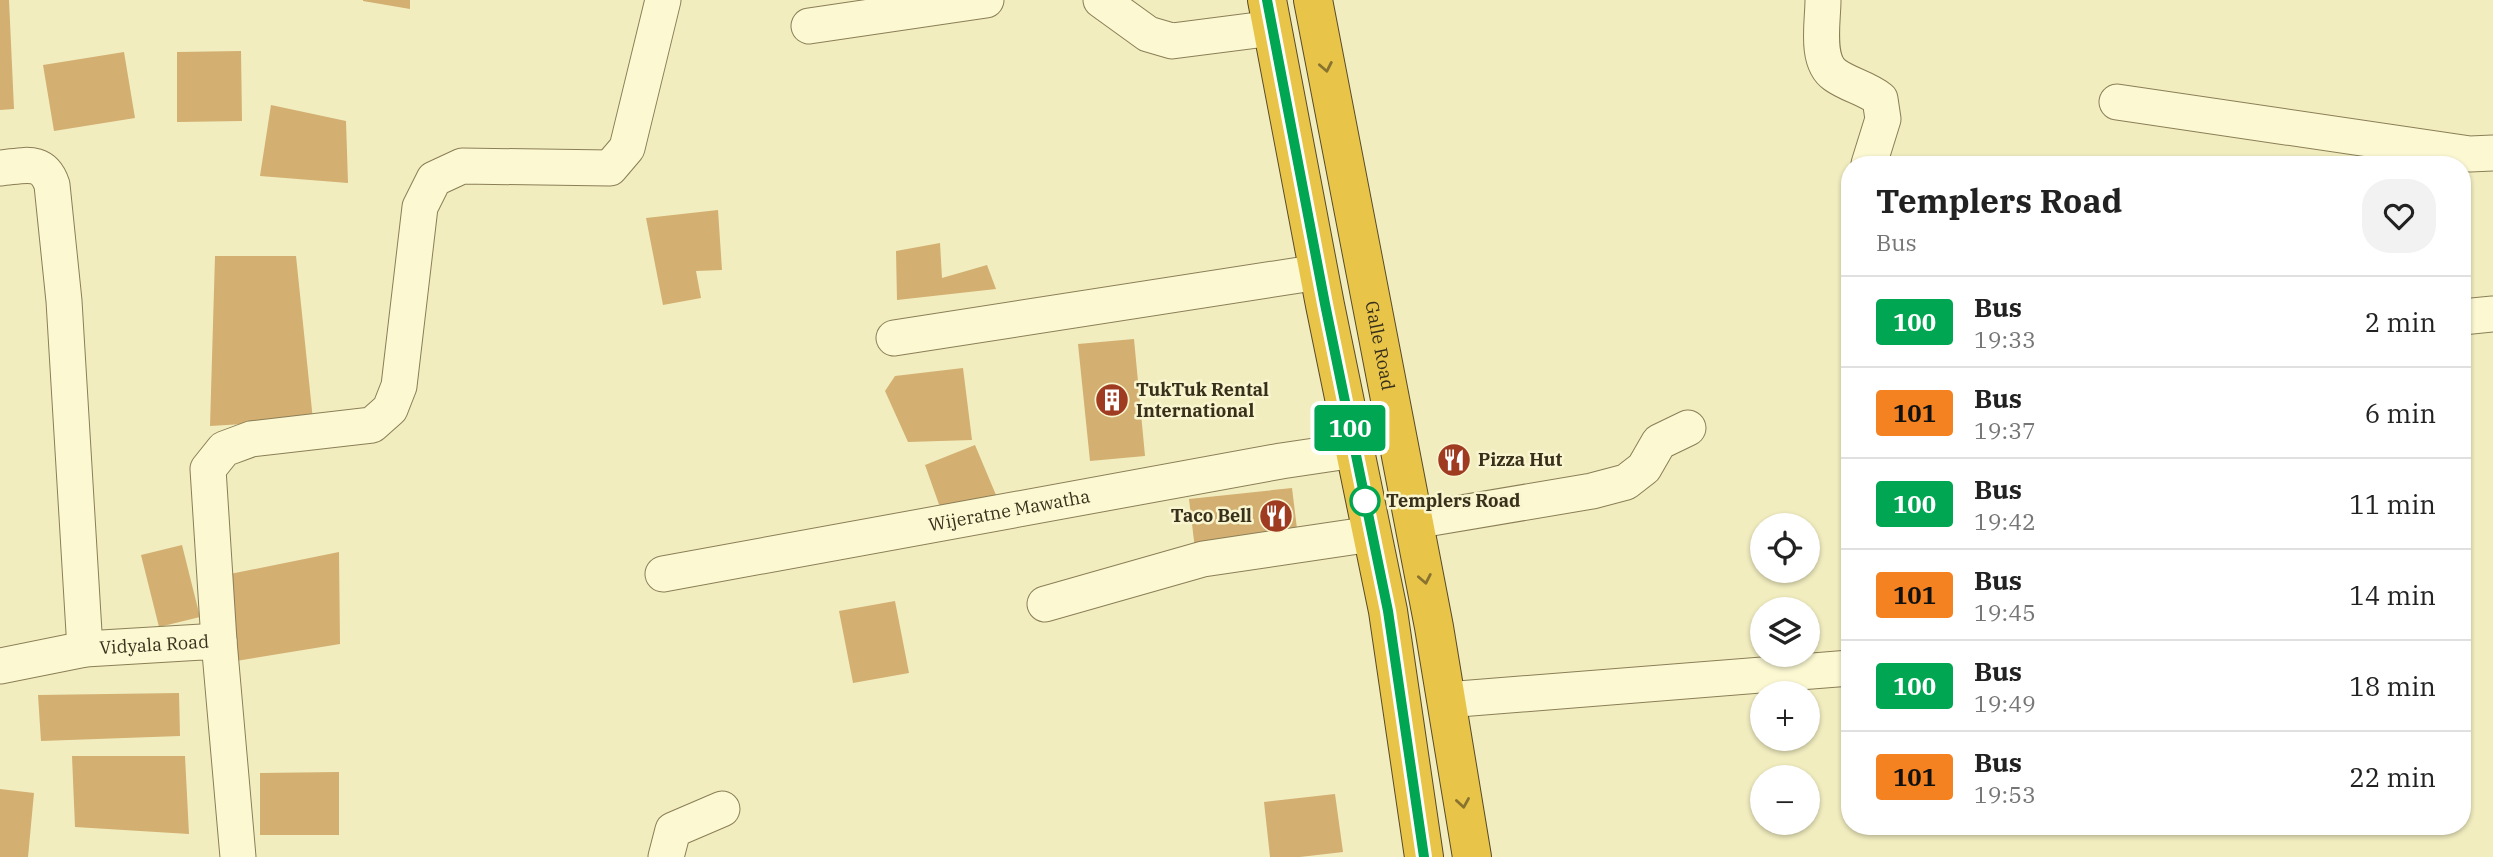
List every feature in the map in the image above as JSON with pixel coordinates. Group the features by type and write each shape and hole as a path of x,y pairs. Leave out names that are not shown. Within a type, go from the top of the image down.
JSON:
{"highway":[{"name":"Galle Road","path":"1313,0 1414,521 1472,857"},
{"path":"1270,14 1388,611 1424,857"}],"street":[{"path":"219,641 208,469 224,449 251,439 372,425 390,409 399,386 420,207 434,180 462,166 610,167 627,148 663,0"},
{"path":"809,26 986,0"},
{"path":"1101,0 1148,34 1172,41 1270,14"},
{"path":"1823,0 1823,55 1826,65 1834,74 1880,99 1883,119 1871,156"},
{"path":"2117,102 2470,154 2493,153"},
{"path":"0,168 37,165 48,172 52,185 64,301 85,649"},
{"path":"894,338 1319,272"},
{"path":"2471,316 2493,314"},
{"path":"1414,521 1592,491 1626,482 1644,468 1660,442 1688,428"},
{"name":"Wijeratne Mawatha","path":"663,574 1281,461 1355,450"},
{"path":"1045,604 1203,559 1372,534"},
{"name":"Vidyala Road","path":"0,666 85,649 219,641 238,857"},
{"path":"1446,700 1841,669"},
{"path":"666,857 673,830 722,810"}],"building":[{"path":"0,0 9,0 14,109 0,110"},
{"path":"410,0 410,9 363,1"},
{"path":"241,51 242,121 177,122 177,52"},
{"path":"124,52 135,118 54,131 43,65"},
{"path":"271,105 346,121 348,183 260,176"},
{"path":"718,210 722,270 696,271 701,298 663,305 646,218"},
{"path":"940,243 942,278 987,265 996,289 897,300 896,251"},
{"path":"215,256 296,256 313,420 210,426"},
{"name":"TukTuk Rental International","path":"1134,339 1145,456 1090,461 1078,344"},
{"path":"963,368 972,440 908,442 885,391 895,376"},
{"path":"975,445 996,495 941,510 925,465"},
{"path":"1292,488 1298,537 1195,549 1189,499"},
{"path":"182,545 200,617 159,627 141,555"},
{"path":"339,552 340,644 230,662 220,576"},
{"path":"895,601 909,673 853,683 839,611"},
{"path":"179,693 180,736 41,741 38,695"},
{"path":"72,756 185,756 189,834 75,827"},
{"path":"339,772 339,835 260,835 260,773"},
{"path":"0,789 34,793 28,857 0,857"},
{"path":"1335,794 1343,852 1270,857 1264,802"}],"bus line":[{"name":"100","path":"1267,0 1325,304 1388,611 1424,857"}],"place":[{"name":"TukTuk Rental International","path":"1112,400"},
{"name":"Pizza Hut","path":"1454,460"},
{"name":"Templers Road","path":"1365,501"},
{"name":"Taco Bell","path":"1276,516"}]}
